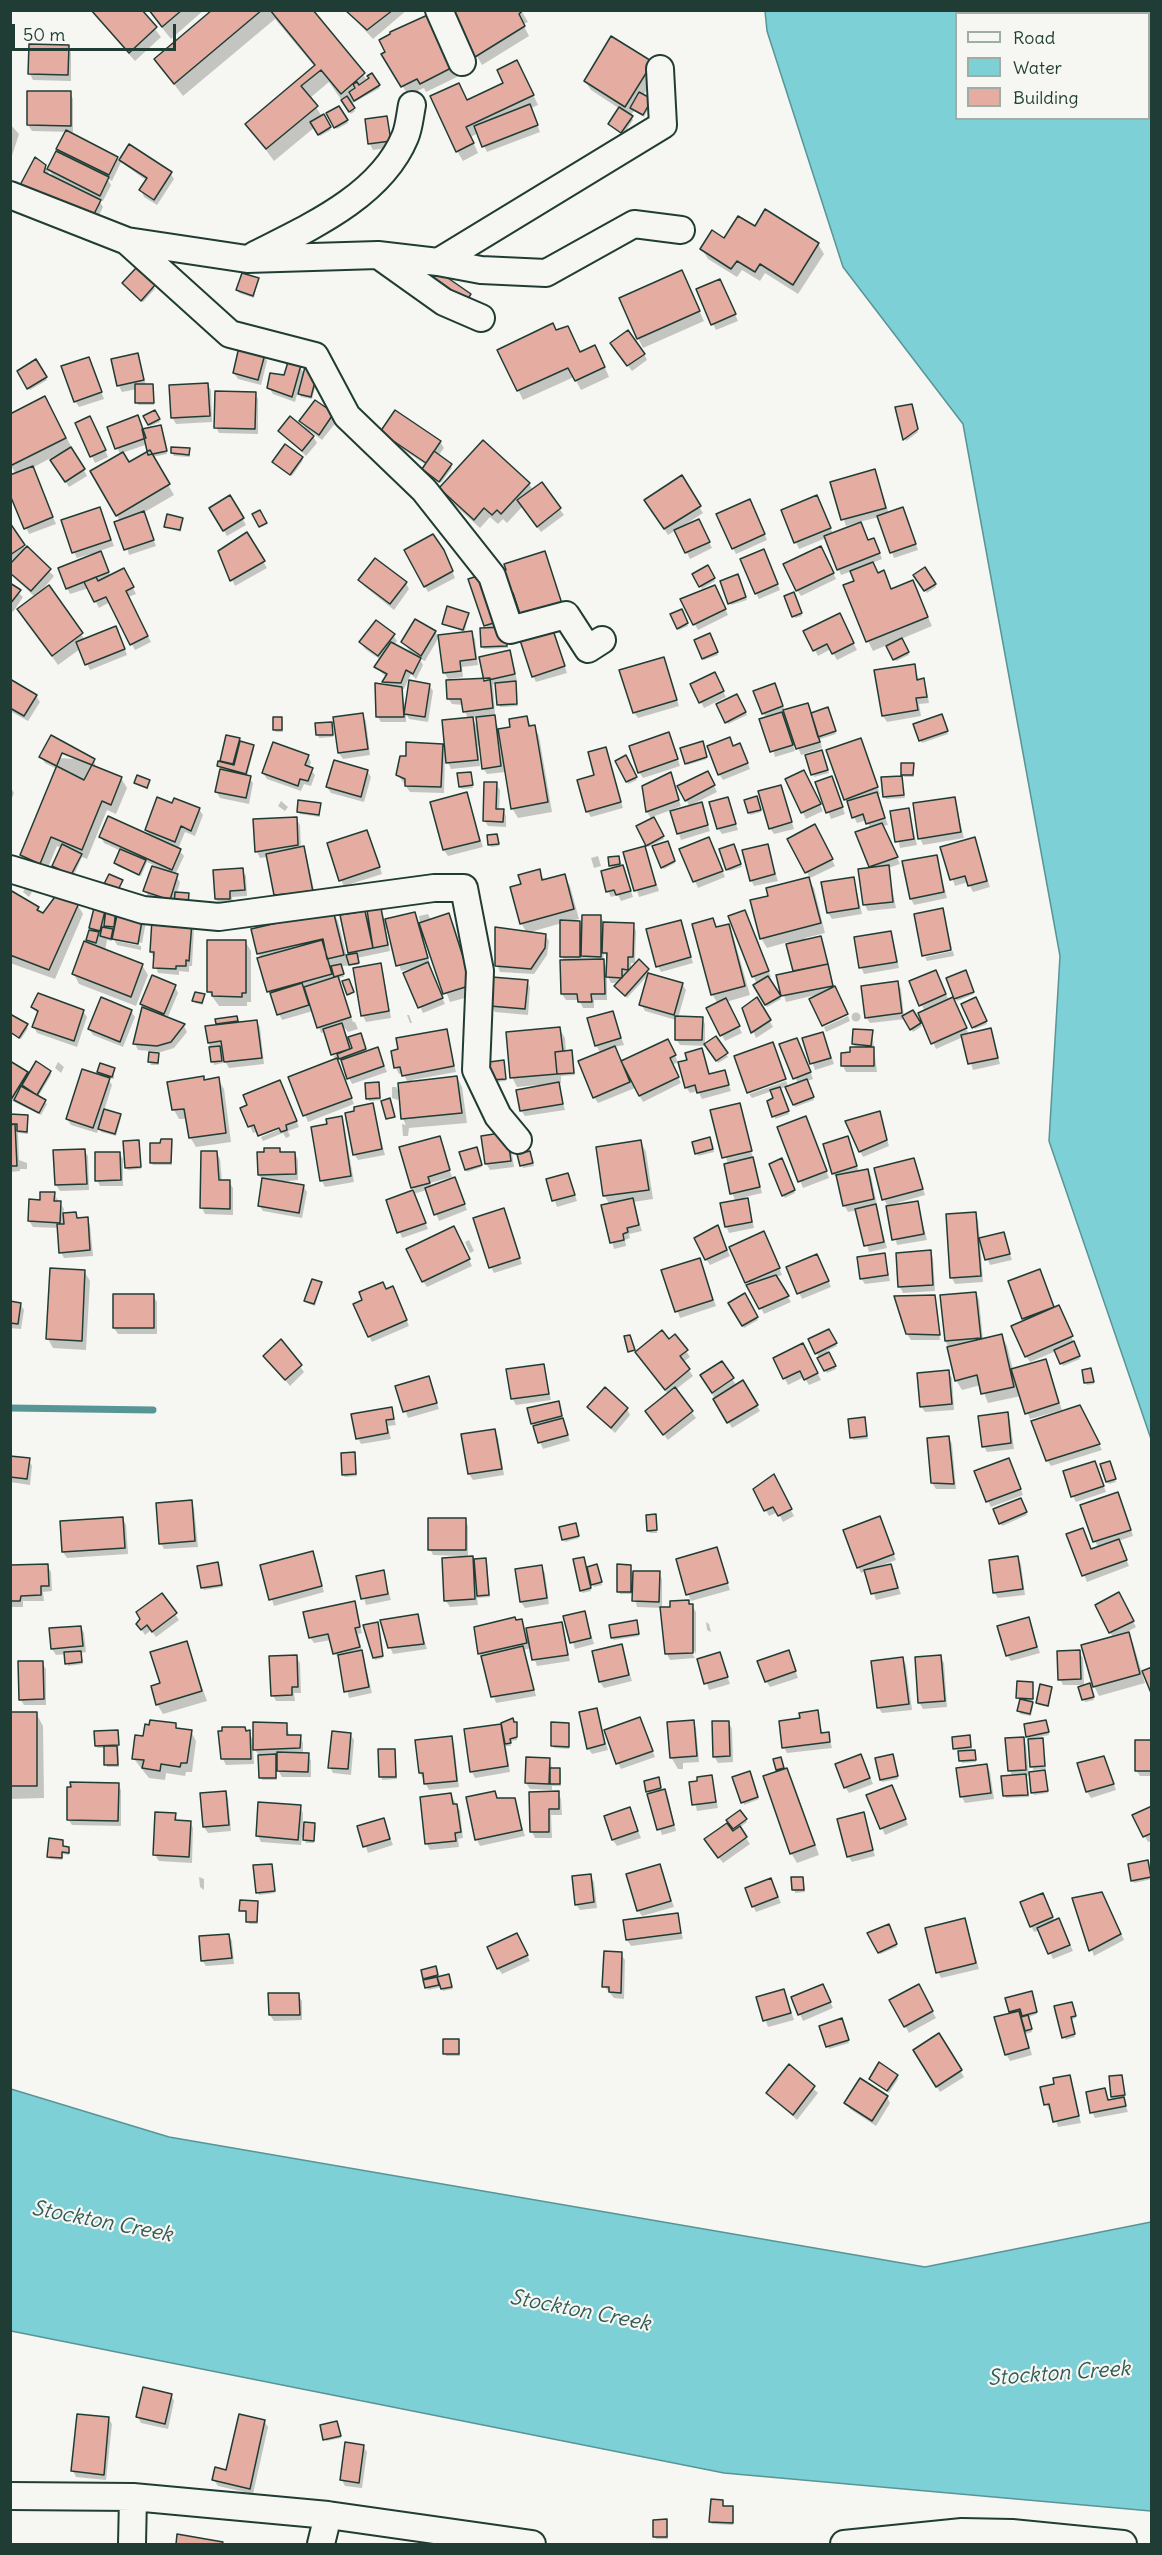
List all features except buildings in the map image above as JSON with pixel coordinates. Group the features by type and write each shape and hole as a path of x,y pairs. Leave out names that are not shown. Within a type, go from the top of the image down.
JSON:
{"street":[{"path":"439,10 462,63"},
{"path":"438,262 663,125 660,69"},
{"path":"247,259 308,228 374,185 405,137 412,105"},
{"path":"10,195 127,241 247,259 378,255 481,270 546,273 634,224 681,230"},
{"path":"127,241 230,334 315,356 347,416 424,490 492,576 510,630 566,615 588,649 602,640"},
{"path":"378,255 444,302 481,318"},
{"path":"10,869 143,910 219,917 434,888 464,888 480,971 476,1070 498,1116 518,1140"},
{"path":"10,2496 134,2497 328,2515 489,2541 532,2544"},
{"path":"132,2544 134,2497"},
{"path":"321,2544 328,2515"},
{"path":"844,2544 962,2532 1012,2533 1123,2544"}],"water":[{"path":"765,11 1151,11 1151,1439 1049,1141 1060,956 963,424 843,267 767,31"},
{"name":"Stockton Creek","path":"11,2089 169,2137 925,2267 1151,2222 1151,2511 724,2473 11,2331"}],"waterway":[{"path":"10,1408 153,1410"}]}
